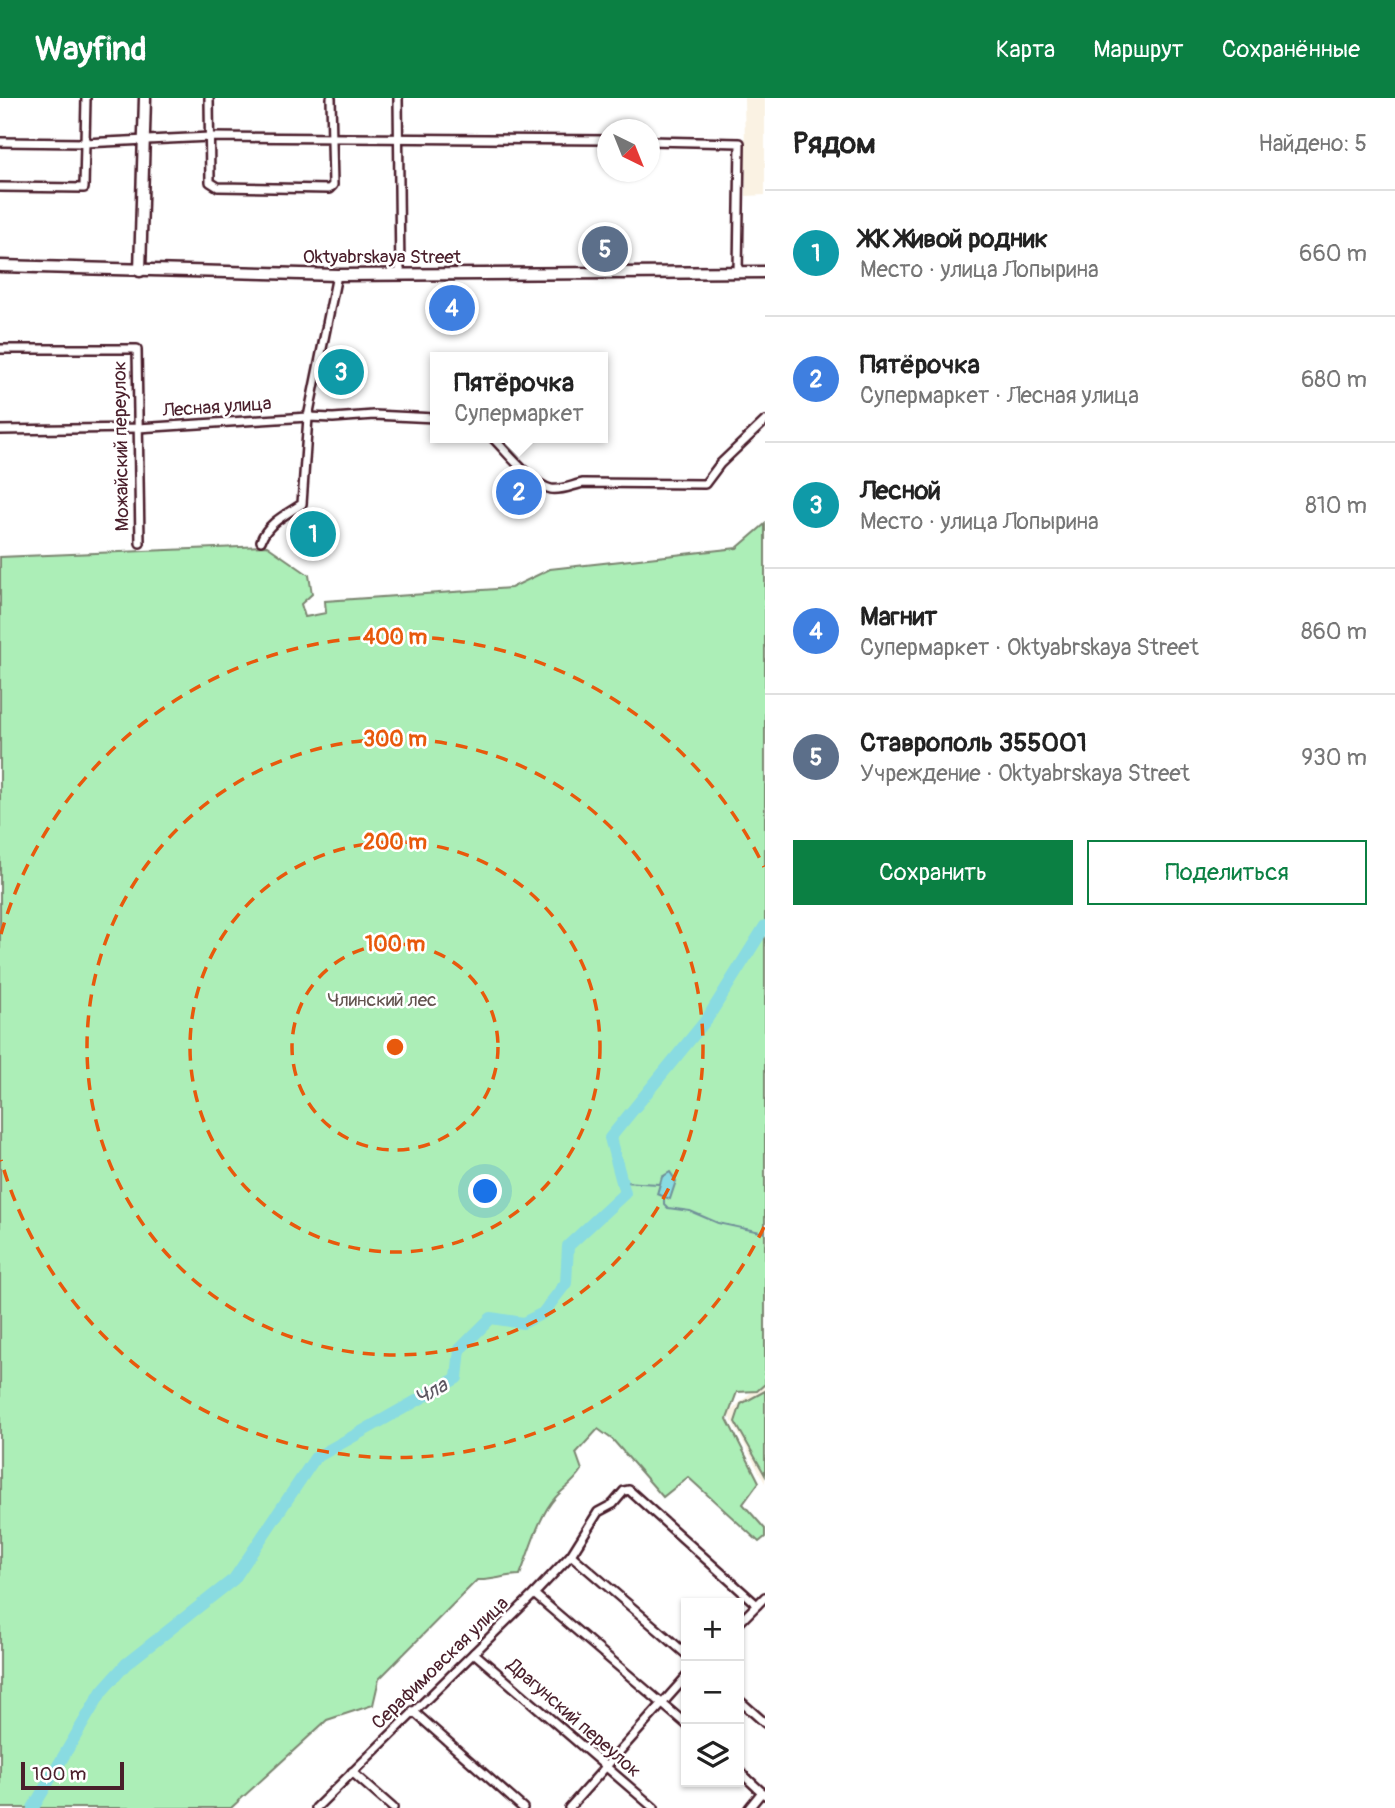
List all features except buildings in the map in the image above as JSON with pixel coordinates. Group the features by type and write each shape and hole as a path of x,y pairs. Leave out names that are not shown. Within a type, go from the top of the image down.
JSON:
{"main road":[{"path":"140,271 145,98"},
{"name":"Oktyabrskaya Street","path":"0,266 337,275 765,272"}],"street":[{"path":"0,187 84,187 86,98"},
{"path":"209,98 210,181 218,187 328,188 333,185 331,98"},
{"path":"398,98 400,275"},
{"path":"0,142 84,143 209,136 597,140"},
{"path":"660,141 740,143 738,272"},
{"path":"261,541 273,523 302,504 308,417 337,275"},
{"name":"Можайский переулок","path":"0,349 137,349 140,543"},
{"name":"Лесная улица","path":"0,430 138,428 374,415 430,418"},
{"path":"498,443 533,478 551,489 563,489 568,485 583,483 705,484 720,464 765,421"},
{"path":"534,1594 571,1555 598,1512 613,1504 624,1491 629,1490 757,1605"},
{"path":"571,1555 681,1650"},
{"name":"Серафимовская улица","path":"316,1808 534,1594 681,1719"},
{"path":"744,1618 765,1597"},
{"name":"Драгунский переулок","path":"474,1653 654,1808"},
{"path":"569,1808 681,1683"},
{"path":"744,1704 765,1723"},
{"path":"413,1711 523,1808"},
{"path":"352,1772 393,1808"},
{"path":"744,1775 764,1793 749,1808"}],"shaded area":[{"path":"744,98 765,98 765,195 746,196"},
{"path":"765,1379 765,1483 728,1414"}],"green space":[{"name":"Члинский лес","path":"765,524 765,1384 757,1391 737,1392 727,1419 759,1482 743,1504 765,1529 765,1537 759,1542 688,1477 663,1497 613,1440 598,1429 576,1453 582,1470 549,1505 520,1575 477,1580 379,1679 373,1705 327,1720 231,1808 0,1808 0,557 267,546 309,575 312,594 301,604 305,617 326,613 325,601 511,588 550,569 737,548"},
{"path":"765,1391 765,1475 735,1422 741,1404"}],"water":[{"path":"670,1172 676,1181 670,1199 657,1194 662,1177"}],"waterway":[{"name":"Чла","path":"33,1808 102,1691 126,1664 234,1579 315,1458 457,1378 460,1349 491,1318 523,1323 543,1313 566,1283 568,1246 625,1193 610,1138 707,1019 765,926"},
{"path":"622,1182 659,1184"},
{"path":"664,1196 664,1204 668,1208 690,1211 718,1223 765,1233"}],"place":[{"name":"Ставрополь 355001","path":"605,249"},
{"name":"Магнит","path":"452,308"},
{"name":"Лесной","path":"341,372"},
{"name":"Пятёрочка","path":"519,492"},
{"name":"ЖК Живой родник","path":"313,534"}]}
